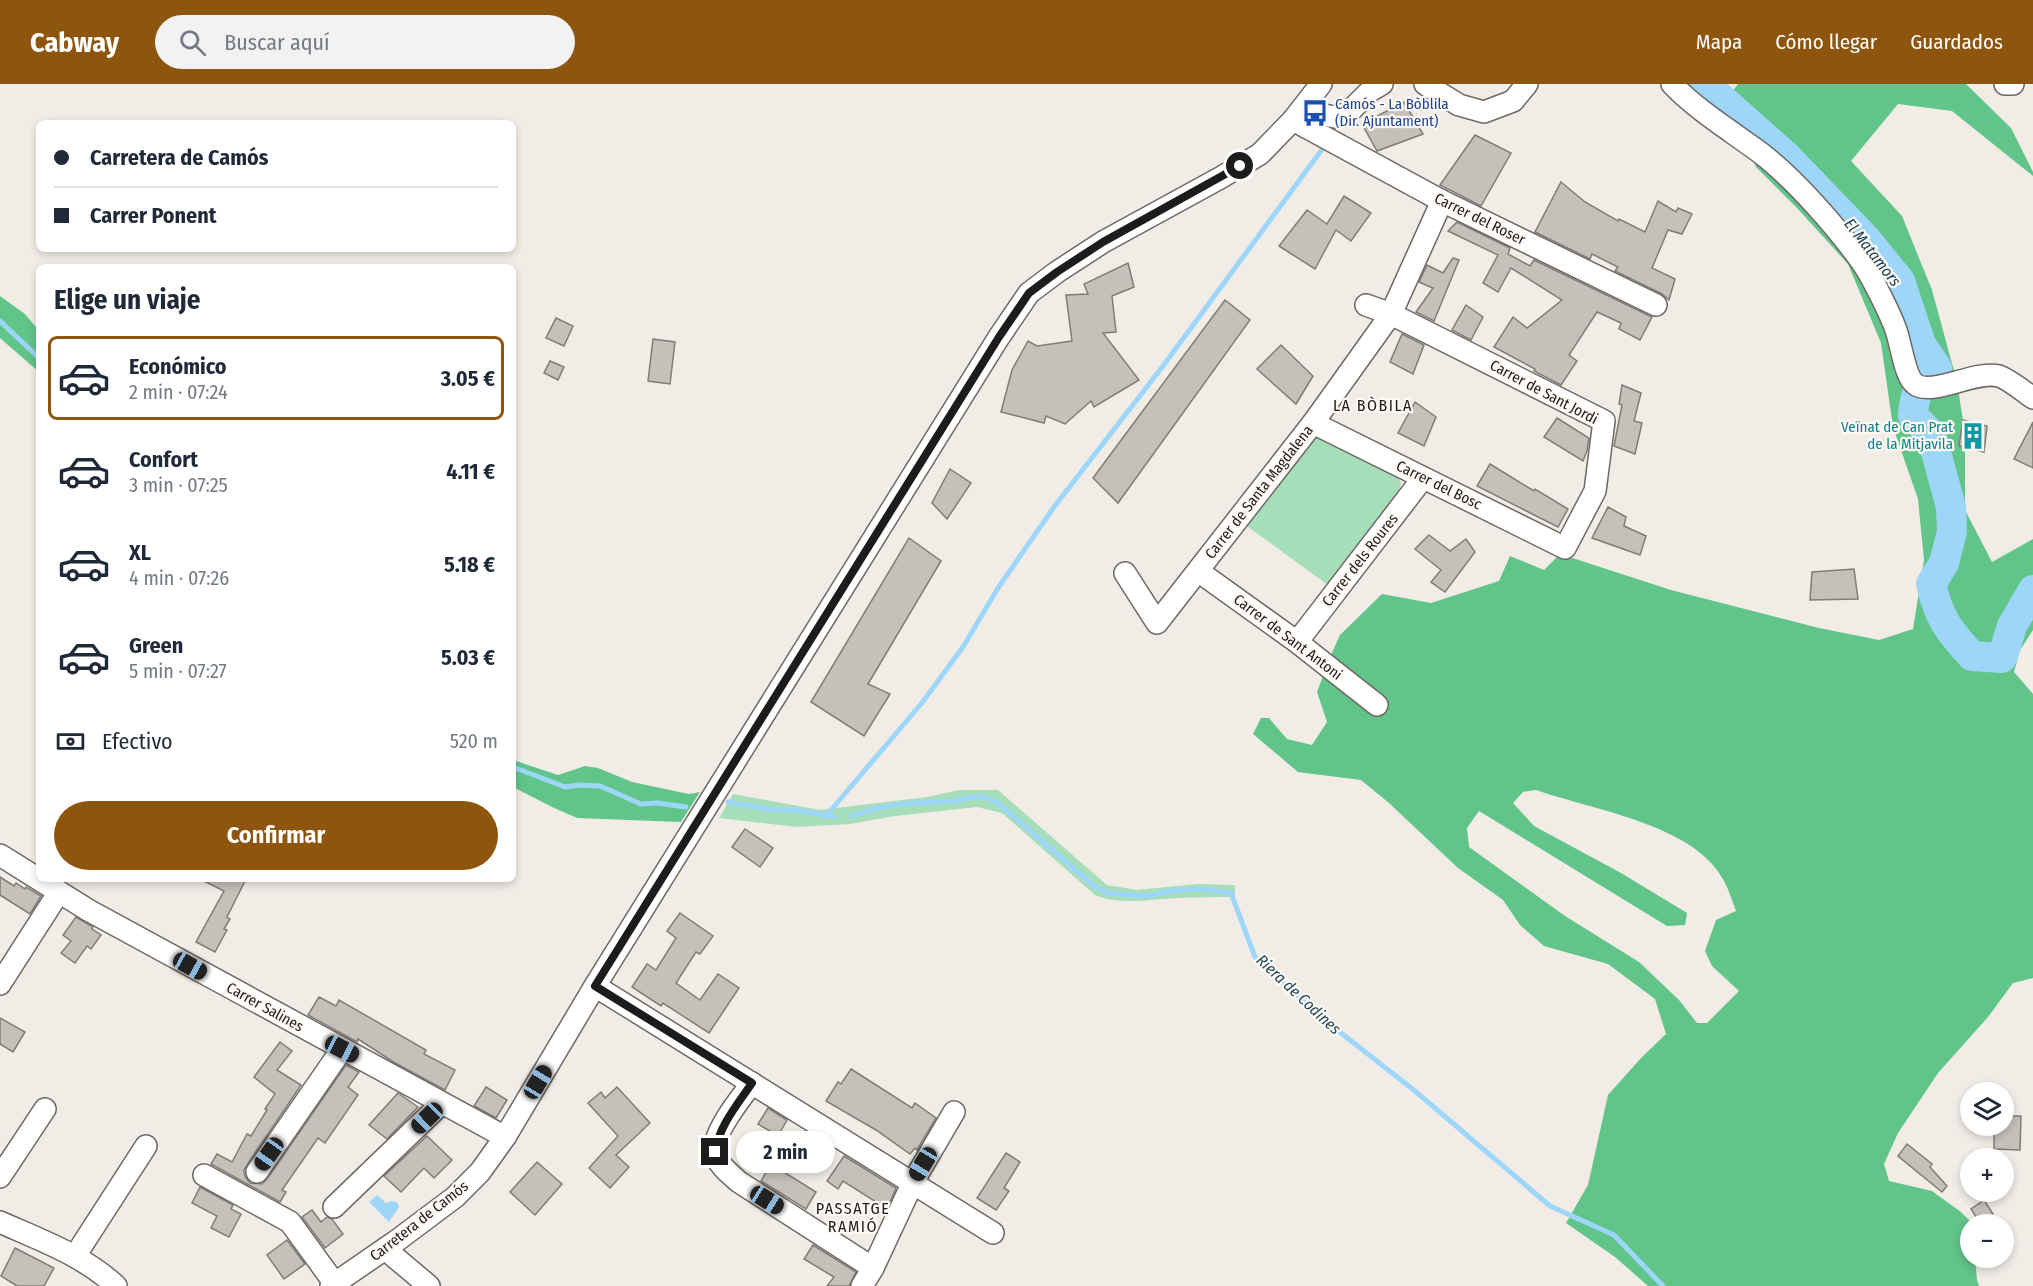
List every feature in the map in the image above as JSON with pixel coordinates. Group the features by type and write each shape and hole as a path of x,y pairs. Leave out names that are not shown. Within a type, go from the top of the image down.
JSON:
{"street":[{"path":"1309,123 1348,113 1370,91 1382,84"},
{"path":"1425,84 1459,105 1484,111 1513,101 1527,84"},
{"path":"1672,84 1764,156 1815,206 1862,262 1895,328 1908,377 1919,386 1990,375 2001,377 2033,398"},
{"path":"2005,84 2013,84"},
{"name":"Carretera de Camós","path":"333,1285 455,1197 480,1172 505,1137 595,986 999,337 1029,293 1103,242 1220,178 1309,123 1315,91"},
{"name":"Carrer del Roser","path":"1309,123 1335,142 1442,201 1656,305"},
{"name":"Carrer de Santa Magdalena","path":"1125,573 1157,623 1313,423 1391,314 1442,201"},
{"name":"Carrer de Sant Jordi","path":"1366,305 1391,314 1604,421 1594,491 1565,548"},
{"name":"Carrer del Bosc","path":"1313,423 1565,548"},
{"name":"Carrer dels Roures","path":"1297,642 1423,478"},
{"name":"Carrer de Sant Antoni","path":"1198,571 1297,642 1377,705"},
{"name":"Carrer Salines","path":"0,855 36,878"},
{"name":"Carrer Salines","path":"43,882 342,1049 480,1121 505,1137"},
{"path":"0,984 59,892"},
{"path":"595,986 993,1233"},
{"path":"257,1172 342,1049"},
{"path":"752,1083 725,1123 717,1140 715,1152 723,1167 867,1277 913,1182 954,1112"},
{"path":"334,1208 442,1103"},
{"path":"0,1177 45,1109"},
{"path":"75,1256 146,1146"},
{"path":"204,1175 290,1222 333,1285"},
{"path":"0,1221 75,1256 107,1277 116,1286"},
{"path":"385,1249 429,1286"}],"green space":[{"path":"1680,84 1722,84 1732,92 1738,84 1966,84 2011,128 2033,172 2033,176 1952,111 1898,104 1851,161 1902,216 1932,290 1957,382 1965,434 1965,510 1992,562 2033,539 2033,630 2020,650 2014,672 2033,694 2033,978 2013,983 1988,1017 1938,1073 1898,1133 1884,1164 1889,1181 1932,1191 1963,1214 1960,1214 1960,1268 1976,1268 1979,1286 1648,1286 1615,1257 1566,1223 1588,1185 1608,1095 1666,1034 1655,999 1608,964 1544,946 1520,925 1503,900 1458,868 1361,780 1298,772 1253,734 1261,718 1269,718 1287,739 1312,745 1327,722 1317,692 1340,635 1382,594 1431,603 1499,581 1510,556 1544,570 1560,554 1671,590 1819,628 1879,640 1913,629 1924,560 1918,499 1893,427 1881,343 1848,264 1756,167 1745,139","holes":["1536,790 1667,832 1690,846 1710,862 1729,892 1736,911 1716,920 1705,951 1712,966 1739,991 1707,1023 1697,1023 1679,1000 1639,962 1565,916 1469,847 1467,828 1479,811 1667,926 1685,925 1687,913 1621,873 1534,826 1513,803 1523,792"]},
{"path":"0,296 25,314 36,327 36,369 0,338"},
{"path":"1317,438 1397,476 1401,483 1399,490 1328,585 1247,526 1309,442"},
{"path":"516,761 558,775 585,766 598,768 632,782 689,794 700,792 681,822 577,818 516,789"},
{"path":"959,790 998,790 1107,885 1137,890 1198,884 1235,885 1235,897 1126,901 1095,895 1002,813 977,807 895,816 850,824 797,827 719,818 733,794 820,810 927,797"}],"water":[{"path":"377,1195 386,1203 397,1202 399,1207 389,1222 369,1202"}],"building":[{"path":"1404,102 1423,134 1377,151 1362,124"},
{"path":"1475,135 1511,153 1481,206 1440,185"},
{"path":"1561,182 1585,202 1618,221 1619,219 1645,232 1658,201 1676,212 1678,208 1692,214 1682,234 1668,230 1652,268 1675,279 1669,300 1662,294 1615,271 1618,267 1592,254 1590,259 1535,232"},
{"path":"1344,196 1371,213 1351,241 1336,230 1315,269 1279,246 1307,210 1327,224"},
{"path":"1457,222 1510,248 1508,254 1530,266 1534,260 1652,317 1640,340 1619,329 1621,323 1597,312 1569,355 1577,361 1561,385 1494,347 1513,317 1527,328 1562,300 1511,268 1498,292 1483,283 1498,255 1448,231"},
{"path":"1453,258 1459,260 1434,321 1416,312 1433,288 1419,282 1427,265 1443,273"},
{"path":"1128,263 1134,287 1112,296 1116,332 1103,333 1139,380 1094,407 1091,401 1065,424 1046,416 1044,423 1001,412 1012,370 1028,341 1037,346 1072,341 1066,295 1088,294 1084,284"},
{"path":"1225,300 1250,320 1118,503 1093,478"},
{"path":"1466,305 1483,317 1471,340 1452,330"},
{"path":"556,318 573,326 564,346 546,338"},
{"path":"1402,334 1424,345 1413,374 1390,362"},
{"path":"653,339 675,342 670,384 648,381"},
{"path":"1281,345 1313,376 1296,404 1257,369"},
{"path":"550,361 564,367 558,380 544,373"},
{"path":"1622,385 1641,393 1634,421 1642,423 1635,454 1614,446 1622,405 1619,404"},
{"path":"1415,402 1436,417 1424,446 1398,433"},
{"path":"1557,418 1589,438 1583,461 1544,437"},
{"name":"Veïnat de Can Prat de la Mitjavila","path":"1963,420 1987,426 1984,452 1959,446"},
{"path":"2033,422 2033,468 2014,459"},
{"path":"1490,464 1568,509 1558,527 1477,486"},
{"path":"950,469 971,483 947,519 932,503"},
{"path":"1608,507 1626,517 1624,526 1646,536 1640,555 1592,538"},
{"path":"1429,535 1450,551 1466,539 1475,552 1445,592 1431,582 1441,570 1415,549"},
{"path":"909,538 941,561 868,684 890,694 864,736 811,702"},
{"path":"1854,569 1858,599 1810,600 1812,572"},
{"path":"745,829 773,848 760,867 732,847"},
{"path":"0,877 14,886 16,883 41,896 30,914 0,895"},
{"path":"206,882 244,882 227,917 230,919 224,929 227,930 215,952 196,942 224,891"},
{"path":"680,913 713,936 700,954 696,952 676,983 700,1000 718,974 739,988 709,1033 663,1003 661,1006 632,987 647,964 656,970 676,938 667,931"},
{"path":"76,917 93,927 92,929 101,935 91,949 87,946 75,963 61,953 71,941 63,935"},
{"path":"319,997 336,1006 339,1000 426,1050 424,1054 455,1070 445,1090 395,1063 358,1039 357,1042 308,1015"},
{"path":"0,1018 25,1032 13,1052 0,1044"},
{"path":"280,1042 292,1051 277,1070 301,1085 244,1170 245,1177 250,1183 262,1184 267,1179 346,1065 359,1072 348,1087 358,1095 325,1143 318,1138 282,1190 286,1192 280,1202 211,1164 217,1154 232,1162 247,1134 251,1136 267,1110 265,1109 275,1094 254,1077"},
{"path":"851,1069 912,1108 915,1103 936,1118 917,1150 915,1148 910,1154 876,1130 826,1101 838,1082 841,1084"},
{"path":"486,1087 507,1100 496,1118 474,1106"},
{"path":"617,1087 650,1123 616,1155 629,1167 610,1188 589,1168 618,1136 588,1103 601,1092 605,1098"},
{"path":"398,1093 418,1107 387,1139 369,1125"},
{"path":"768,1108 787,1120 778,1136 758,1124"},
{"path":"2014,1116 2021,1116 2020,1150 1994,1148 1994,1136 2014,1136"},
{"path":"427,1136 452,1160 434,1178 424,1168 401,1192 384,1176"},
{"path":"1907,1144 1932,1164 1930,1167 1947,1186 1942,1192 1898,1156"},
{"path":"1006,1153 1020,1162 1004,1188 1009,1191 996,1210 977,1198"},
{"path":"844,1156 896,1188 887,1209 843,1181 838,1189 827,1181"},
{"path":"537,1162 562,1184 535,1215 510,1192"},
{"path":"771,1164 816,1192 806,1209 761,1181"},
{"path":"200,1187 233,1205 231,1209 241,1214 229,1237 211,1228 217,1216 192,1203"},
{"path":"1981,1202 1985,1202 1993,1214 1974,1214 1971,1209"},
{"path":"312,1210 321,1222 327,1217 332,1219 343,1234 325,1248 302,1217"},
{"path":"287,1240 305,1264 284,1279 267,1255"},
{"path":"813,1245 856,1272 849,1286 827,1286 834,1277 804,1259"},
{"path":"15,1248 54,1268 44,1286 17,1286 1,1276"}],"waterway":[{"name":"El Matamors","path":"1705,84 1786,156 1866,239 1900,281 1921,344 1937,368 1919,389 1913,416 1931,434 1951,507 1952,532 1944,563 1931,584 1945,623 1972,656 2002,658 2012,626 2033,590"},
{"path":"826,816 921,704 963,647 998,588 1054,507 1163,366 1326,144"},
{"name":"Riera de Codines","path":"0,321 36,355"},
{"path":"1937,368 1945,378"},
{"name":"Riera de Codines","path":"516,768 565,787 600,786 641,804 657,803 686,807"},
{"name":"Riera de Codines","path":"851,816 899,804 953,801 981,796 997,802 1095,887 1108,893 1147,896 1200,889 1231,893 1255,957 1322,1018 1415,1091 1550,1206 1614,1235 1663,1286"},
{"name":"Riera de Codines","path":"728,802 772,810 796,810 835,817"}],"place":[{"name":"Camós - La Bòblila (Dir. Ajuntament)","path":"1315,113"},
{"name":"Veïnat de Can Prat de la Mitjavila","path":"1973,436"}],"district":[{"name":"LA BÒBILA","path":"1373,405"},
{"name":"PASSATGE RAMIÓ","path":"853,1217"}],"route":[{"path":"715,1152 717,1140 725,1123 752,1083 595,986 999,337 1029,293 1103,242 1240,166"}]}
